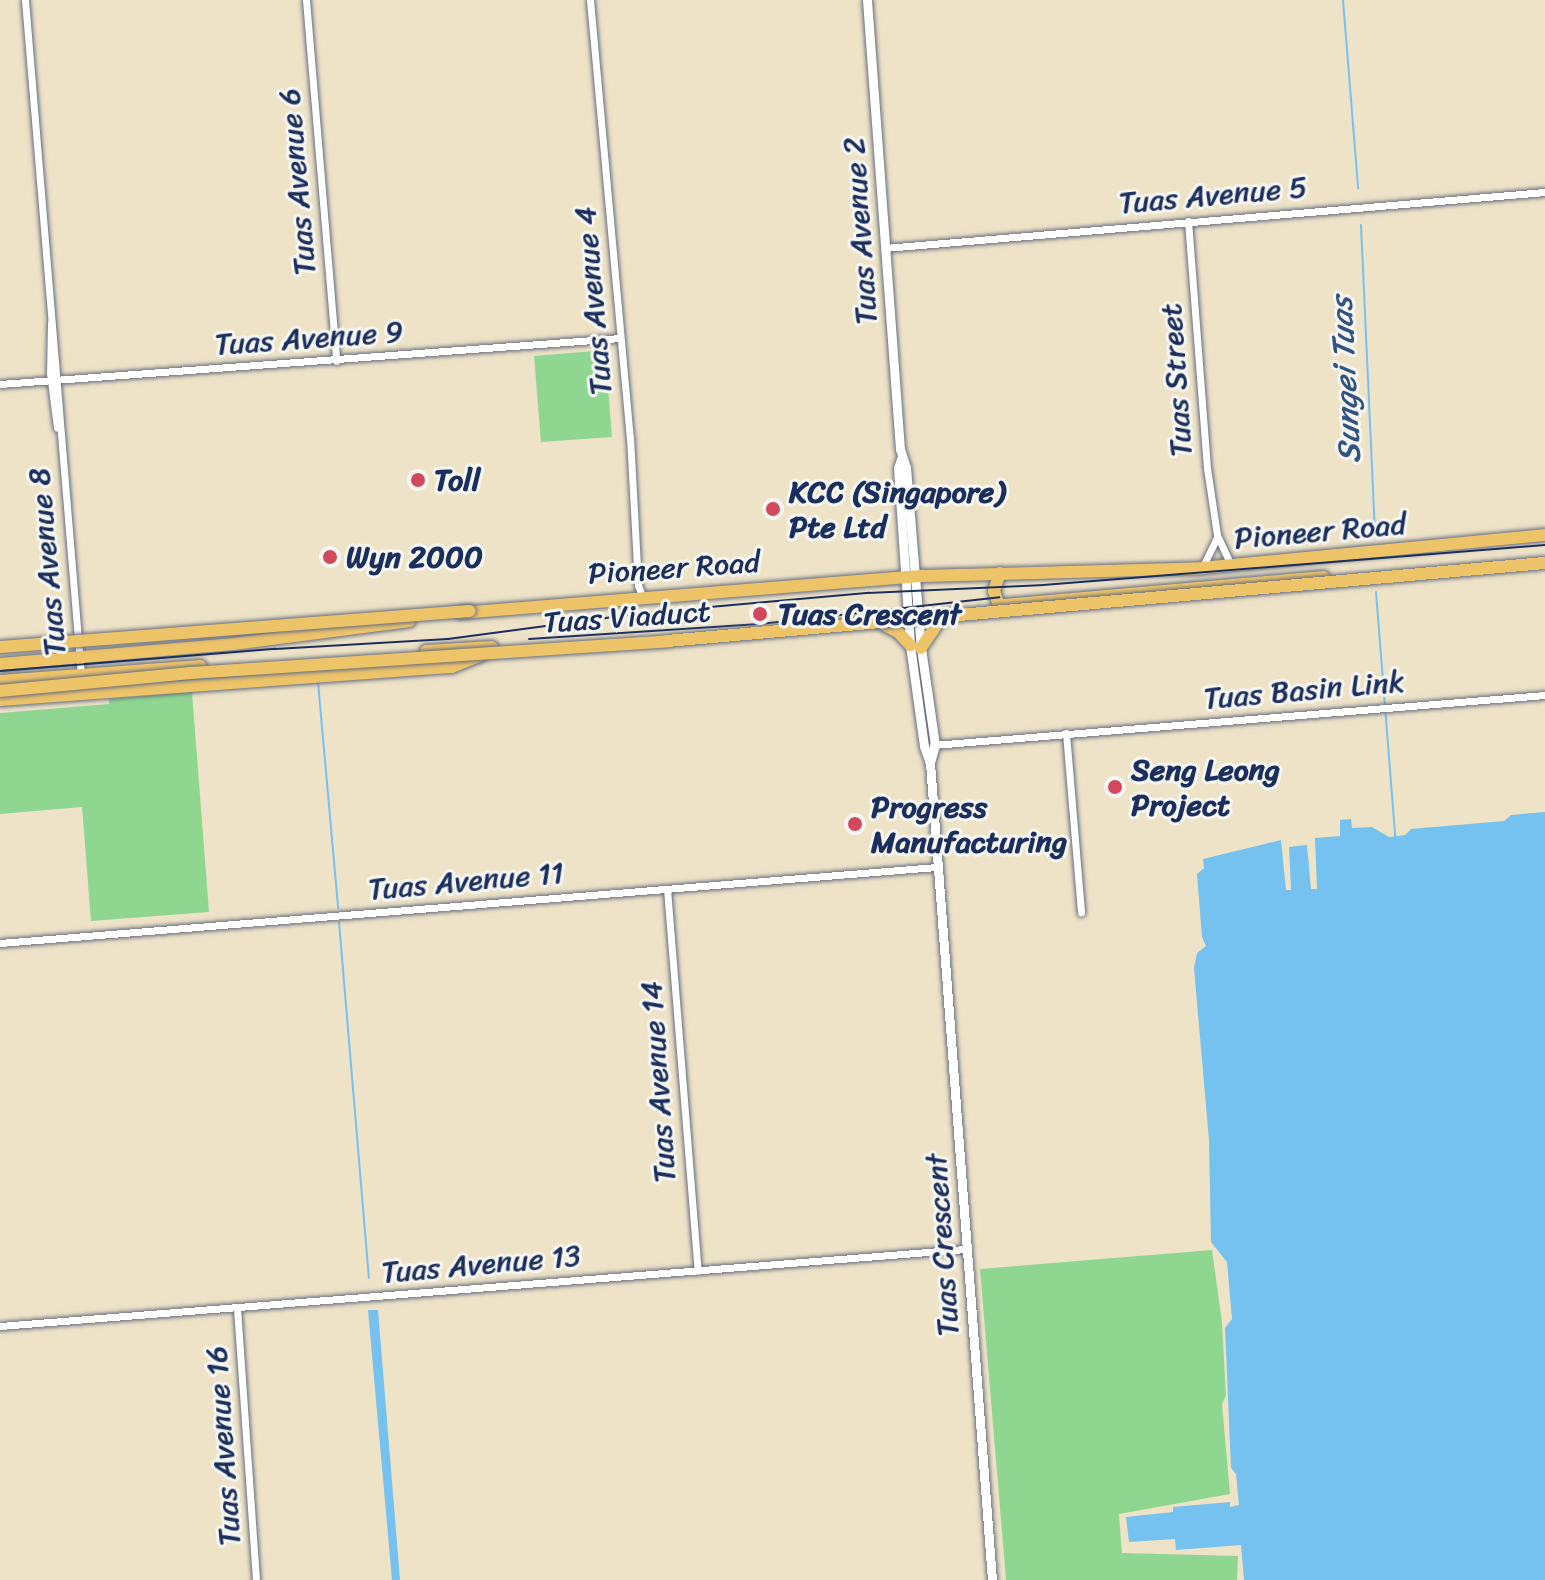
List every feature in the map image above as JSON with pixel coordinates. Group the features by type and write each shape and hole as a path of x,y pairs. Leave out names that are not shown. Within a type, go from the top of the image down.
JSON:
{"main road":[{"name":"Pioneer Road","path":"0,664 233,644 470,611 642,596 910,577 1202,568 1545,535"},
{"name":"Pioneer Road","path":"0,681 695,635 999,606 1545,561"},
{"name":"Tuas Viaduct","path":"0,691 190,673 922,620 1545,561"},
{"path":"999,606 994,596 1000,573"},
{"path":"0,647 470,611"},
{"path":"874,619 915,646 955,611"},
{"path":"0,700 452,667 485,654"}],"street":[{"name":"Tuas Avenue 8","path":"25,0 54,381 81,676"},
{"name":"Tuas Avenue 6","path":"306,0 336,361"},
{"name":"Tuas Avenue 4","path":"590,0 630,437 638,585 642,596"},
{"name":"Tuas Avenue 2","path":"867,0 901,459 898,468 910,577"},
{"name":"Tuas Avenue 5","path":"885,248 1545,192"},
{"name":"Tuas Street","path":"1188,221 1207,468 1217,535 1231,565"},
{"name":"Tuas Avenue 9","path":"0,384 620,338"},
{"path":"1202,568 1217,535"},
{"name":"Tuas Crescent","path":"910,577 915,646 930,746 936,867 992,1580"},
{"name":"Tuas Basin Link","path":"930,746 1545,695"},
{"path":"1066,733 1081,912"},
{"name":"Tuas Avenue 11","path":"0,943 936,867"},
{"name":"Tuas Avenue 14","path":"667,889 698,1271"},
{"name":"Tuas Avenue 13","path":"0,1326 966,1249"},
{"name":"Tuas Avenue 16","path":"237,1308 256,1580"}],"green space":[{"path":"595,351 606,361 612,437 541,442 534,356"},
{"path":"192,692 209,912 91,921 82,807 0,814 0,713 109,704 109,699"},
{"path":"1212,1250 1222,1322 1226,1396 1222,1404 1230,1494 1119,1514 1122,1553 1238,1556 1237,1580 1006,1580 980,1269"}],"water":[{"path":"1545,812 1545,1580 1244,1580 1241,1545 1176,1550 1175,1539 1129,1542 1126,1517 1173,1512 1173,1507 1230,1502 1230,1507 1239,1505 1236,1474 1231,1468 1225,1328 1232,1319 1227,1262 1211,1242 1209,1140 1194,968 1197,953 1206,946 1202,937 1197,874 1204,868 1203,859 1281,840 1286,890 1291,890 1289,847 1307,845 1311,889 1317,889 1315,838 1340,836 1340,820 1351,819 1352,828 1372,827 1389,837 1405,835 1411,829 1504,821 1511,815"},
{"path":"368,1310 378,1310 400,1580 392,1580"}],"waterway":[{"path":"1343,0 1358,188"},
{"name":"Sungei Tuas","path":"1361,225 1375,534"},
{"name":"Sungei Tuas","path":"1376,592 1395,836"},
{"path":"318,682 338,908"},
{"path":"339,922 369,1278"}],"railway":[{"path":"0,671 448,639 643,613 869,593 1044,585 1545,545"},
{"path":"529,639 760,624 999,597"}],"place":[{"name":"Toll","path":"418,480"},
{"name":"KCC (Singapore) Pte Ltd","path":"773,509"},
{"name":"Wyn 2000","path":"330,557"},
{"name":"Tuas Crescent","path":"760,614"},
{"name":"Seng Leong Project","path":"1115,787"},
{"name":"Progress Manufacturing","path":"855,824"}]}
